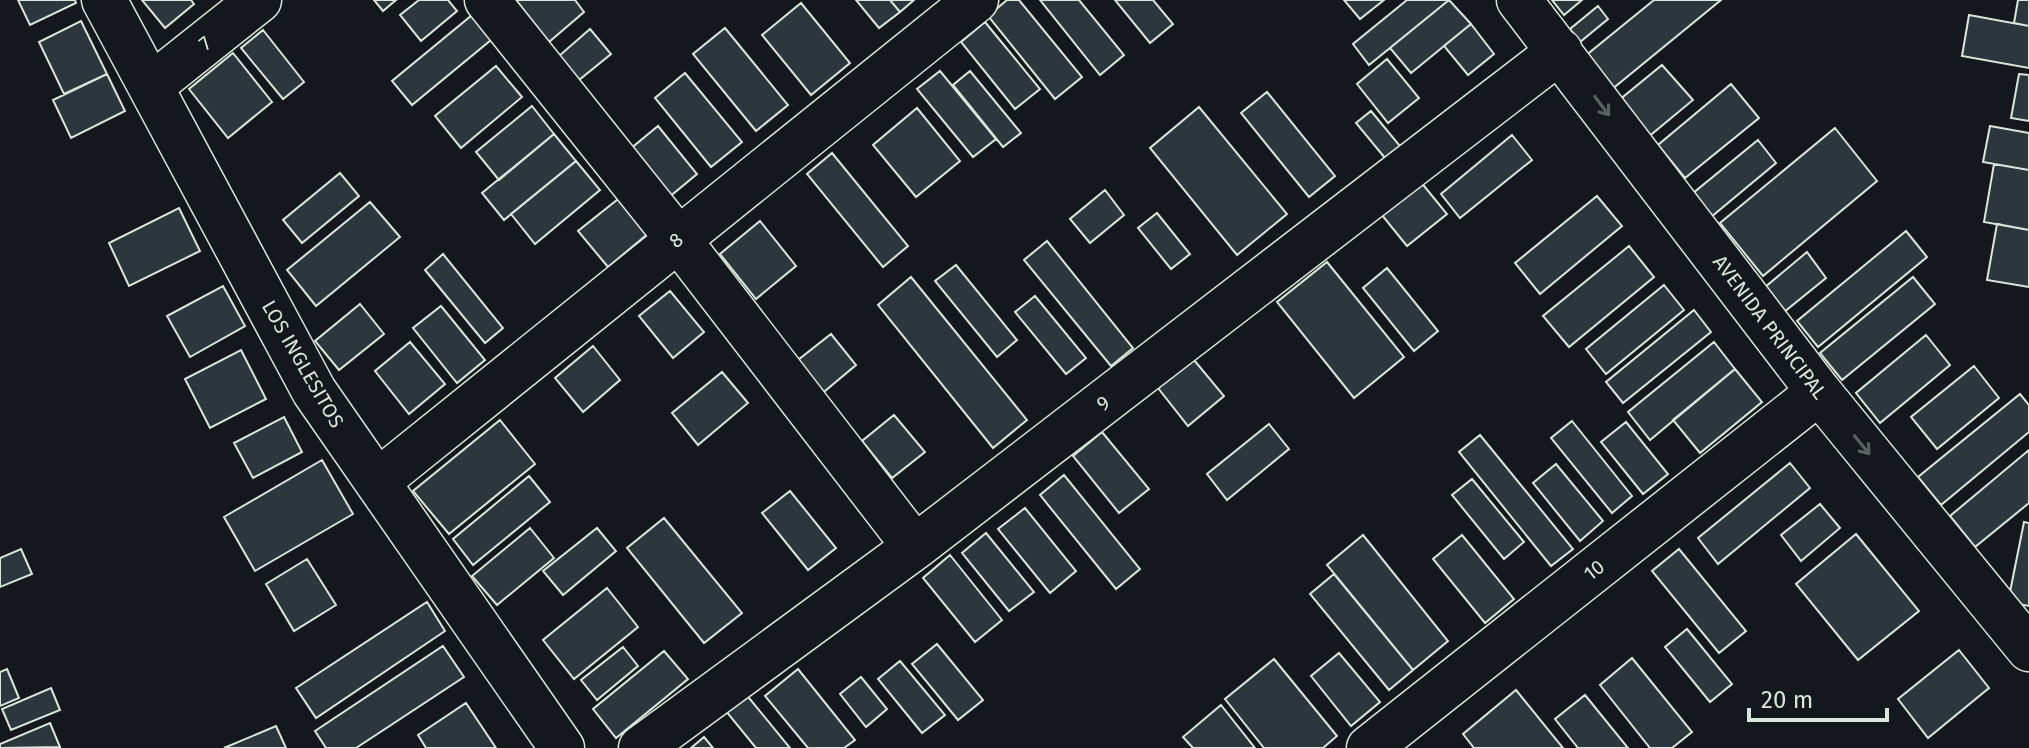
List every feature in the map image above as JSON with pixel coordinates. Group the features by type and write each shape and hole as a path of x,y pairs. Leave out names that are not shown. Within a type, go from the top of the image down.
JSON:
{"street":[{"name":"LOS INGLESITOS","path":"104,0 314,391 562,748"},
{"name":"7","path":"151,86 259,0"},
{"path":"487,0 678,239 915,547"},
{"name":"8","path":"377,482 976,0"},
{"name":"AVENIDA PRINCIPAL","path":"1519,0 1819,392 2029,649"},
{"name":"9","path":"641,748 915,547 1560,51"},
{"name":"10","path":"1369,748 1819,392"}],"building":[{"path":"18,0 75,0 76,3 30,25"},
{"path":"142,0 191,0 194,4 165,28"},
{"path":"374,0 396,0 383,11"},
{"path":"419,0 448,0 457,11 421,41 400,15"},
{"path":"516,0 575,0 584,12 549,42"},
{"path":"856,0 890,0 900,12 879,28"},
{"path":"890,0 914,0 900,12"},
{"path":"1007,0 1019,0 1082,77 1055,99 988,16"},
{"path":"1040,0 1079,0 1124,55 1100,75"},
{"path":"1115,0 1153,0 1173,24 1150,43"},
{"path":"1344,0 1384,0 1360,19"},
{"path":"1407,0 1449,0 1369,65 1353,44"},
{"path":"1449,0 1471,24 1411,73 1390,48"},
{"path":"1552,0 1582,0 1564,15"},
{"path":"1654,0 1721,0 1611,90 1584,57"},
{"path":"2018,0 2029,0 2029,26 2014,23"},
{"path":"801,3 850,63 811,95 762,35"},
{"path":"1598,6 1608,19 1580,42 1570,29"},
{"path":"477,11 497,35 412,105 392,81"},
{"path":"1969,15 2029,26 2029,68 1962,56"},
{"path":"81,21 107,74 64,94 39,42"},
{"path":"985,22 1040,89 1015,109 961,42"},
{"path":"1471,24 1494,54 1468,75 1444,46"},
{"path":"725,28 788,105 756,131 693,54"},
{"path":"590,29 611,54 579,80 559,56"},
{"path":"263,30 304,82 283,99 241,48"},
{"path":"233,53 272,102 228,138 189,89"},
{"path":"1387,59 1419,98 1388,123 1357,84"},
{"path":"1662,65 1693,100 1647,138 1618,101"},
{"path":"496,66 522,97 461,148 435,116"},
{"path":"940,71 996,139 973,157 917,89"},
{"path":"970,71 1021,133 1003,147 953,85"},
{"path":"685,73 742,142 711,167 655,98"},
{"path":"107,74 125,111 71,138 53,100"},
{"path":"2019,74 2029,75 2029,121 2011,118"},
{"path":"1731,84 1759,118 1685,178 1658,145"},
{"path":"1267,92 1335,176 1309,197 1241,113"},
{"path":"532,106 554,134 499,180 476,152"},
{"path":"1199,107 1287,214 1237,255 1150,148"},
{"path":"917,108 960,161 916,197 873,145"},
{"path":"1371,111 1400,146 1385,158 1356,123"},
{"path":"658,126 697,174 668,198 629,150"},
{"path":"1990,126 2029,133 2029,170 1983,162"},
{"path":"1835,128 1877,181 1763,276 1720,223"},
{"path":"554,134 576,161 504,220 482,193"},
{"path":"1512,135 1532,160 1460,218 1441,194"},
{"path":"1758,140 1776,163 1711,217 1692,194"},
{"path":"832,153 908,246 883,267 807,174"},
{"path":"576,161 600,190 535,244 511,214"},
{"path":"1994,164 2029,170 2029,230 1984,222"},
{"path":"340,173 359,196 302,243 283,220"},
{"path":"1420,181 1447,214 1407,246 1381,214"},
{"path":"1105,190 1124,215 1090,243 1070,219"},
{"path":"622,196 650,232 608,267 578,231"},
{"path":"1597,196 1622,226 1540,294 1515,263"},
{"path":"370,202 400,237 316,306 287,270"},
{"path":"179,208 200,251 129,286 109,243"},
{"path":"1157,213 1190,254 1171,269 1138,228"},
{"path":"760,221 796,266 756,299 720,254"},
{"path":"1997,224 2029,230 2029,287 1987,280"},
{"path":"1906,231 1927,257 1818,347 1797,321"},
{"path":"1047,241 1133,348 1111,366 1024,260"},
{"path":"1629,246 1654,277 1569,347 1543,316"},
{"path":"1807,252 1826,278 1784,312 1764,288"},
{"path":"443,254 503,328 485,343 425,270"},
{"path":"1327,262 1404,357 1354,398 1277,302"},
{"path":"956,265 1017,340 997,357 935,281"},
{"path":"1387,268 1438,331 1414,351 1363,288"},
{"path":"911,277 1027,420 993,448 878,305"},
{"path":"1913,277 1935,304 1842,380 1820,353"},
{"path":"1664,285 1684,310 1606,374 1586,349"},
{"path":"223,286 245,326 190,357 167,316"},
{"path":"670,291 704,332 673,358 639,316"},
{"path":"1035,296 1086,358 1066,374 1015,312"},
{"path":"360,304 384,334 339,370 315,341"},
{"path":"441,306 485,360 457,383 413,328"},
{"path":"1694,310 1711,332 1623,403 1606,382"},
{"path":"831,334 856,365 819,396 793,364"},
{"path":"1926,335 1950,365 1880,423 1856,393"},
{"path":"410,342 445,384 409,414 375,371"},
{"path":"1714,342 1735,369 1650,440 1628,412"},
{"path":"593,346 620,380 583,412 555,378"},
{"path":"241,350 266,399 210,428 185,379"},
{"path":"1194,360 1224,396 1188,426 1158,388"},
{"path":"1974,366 1999,398 1937,449 1911,417"},
{"path":"1735,369 1762,402 1700,453 1673,420"},
{"path":"722,372 748,403 698,445 672,413"},
{"path":"2020,394 2029,405 2029,432 1941,505 1918,477"},
{"path":"894,415 925,452 892,478 862,441"},
{"path":"284,417 302,452 253,478 234,443"},
{"path":"500,420 535,464 449,534 413,491"},
{"path":"1572,421 1632,496 1612,513 1551,438"},
{"path":"1626,422 1668,474 1643,494 1601,442"},
{"path":"1269,424 1289,449 1227,500 1207,474"},
{"path":"1102,432 1149,489 1119,513 1073,456"},
{"path":"1480,435 1573,549 1551,566 1459,452"},
{"path":"2029,450 2029,503 1975,547 1950,516"},
{"path":"322,460 353,514 255,571 224,517"},
{"path":"1790,463 1810,488 1718,564 1698,538"},
{"path":"1556,464 1603,521 1580,541 1533,483"},
{"path":"1064,475 1140,569 1116,589 1040,495"},
{"path":"529,476 550,502 473,565 453,539"},
{"path":"1472,479 1524,542 1504,559 1452,495"},
{"path":"790,491 836,548 808,570 762,513"},
{"path":"1820,504 1840,528 1801,561 1781,535"},
{"path":"1025,508 1076,571 1050,593 998,529"},
{"path":"664,518 742,613 704,643 627,548"},
{"path":"2024,522 2029,523 2029,606 2008,602"},
{"path":"530,528 554,558 497,605 472,576"},
{"path":"597,528 616,551 563,595 543,571"},
{"path":"986,533 1034,592 1009,611 962,553"},
{"path":"1856,534 1919,611 1858,660 1796,584"},
{"path":"1363,535 1448,641 1413,670 1327,565"},
{"path":"1462,535 1514,599 1485,623 1433,559"},
{"path":"21,549 32,574 0,587 0,558"},
{"path":"1679,549 1746,631 1719,653 1652,571"},
{"path":"950,555 1002,620 975,642 923,578"},
{"path":"307,559 336,605 294,631 266,584"},
{"path":"1334,574 1413,670 1389,690 1310,594"},
{"path":"607,588 638,627 574,679 543,640"},
{"path":"427,602 445,631 316,718 296,688"},
{"path":"1687,629 1732,684 1710,702 1665,647"},
{"path":"937,644 983,700 958,720 912,664"},
{"path":"443,646 464,677 356,748 326,748 315,731"},
{"path":"623,647 638,666 597,700 581,680"},
{"path":"1959,650 1989,688 1928,738 1898,699"},
{"path":"664,651 688,679 616,738 593,709"},
{"path":"1339,653 1380,702 1351,726 1311,676"},
{"path":"1632,658 1692,732 1672,748 1650,748 1600,685"},
{"path":"1274,659 1337,736 1323,748 1264,748 1225,699"},
{"path":"900,661 945,715 922,733 878,679"},
{"path":"7,669 19,698 0,706 0,672"},
{"path":"798,669 855,740 844,748 808,748 765,696"},
{"path":"861,677 887,709 866,727 840,694"},
{"path":"51,688 60,710 11,730 2,709"},
{"path":"1516,690 1563,748 1474,748 1463,734"},
{"path":"745,693 790,748 756,748 725,710"},
{"path":"1585,695 1628,748 1578,748 1555,719"},
{"path":"466,703 496,748 426,748 418,735"},
{"path":"1221,705 1255,748 1193,748 1183,737"},
{"path":"50,723 60,747 0,748 0,744"},
{"path":"276,726 286,748 224,748"},
{"path":"704,737 713,748 691,748"}]}
